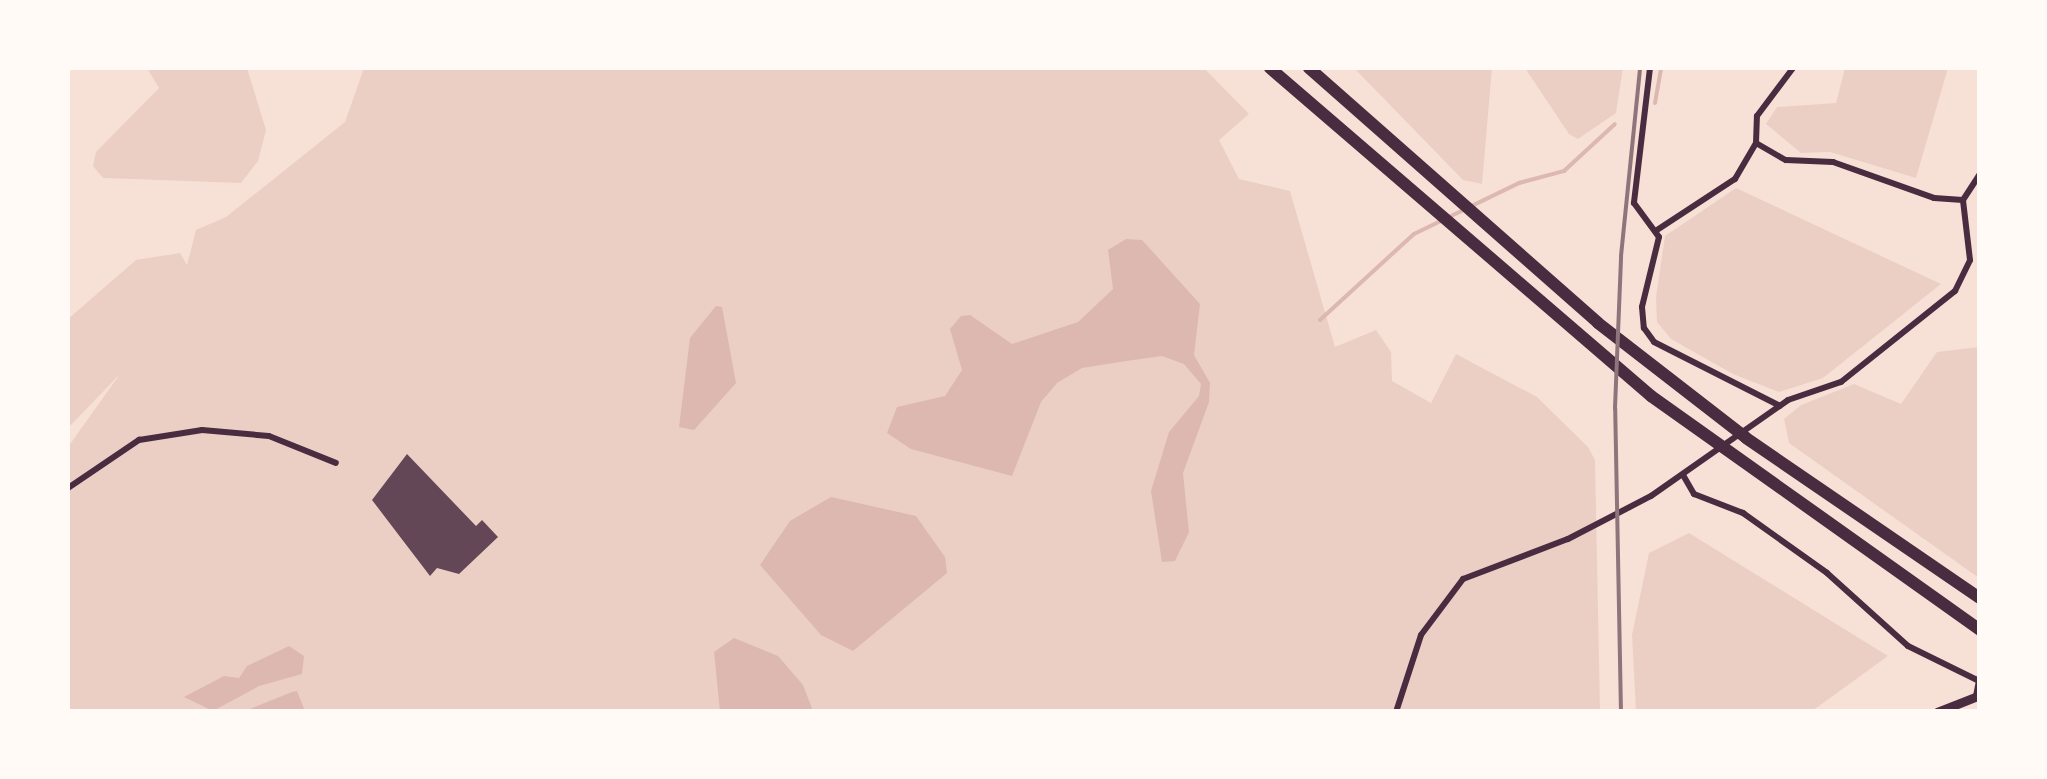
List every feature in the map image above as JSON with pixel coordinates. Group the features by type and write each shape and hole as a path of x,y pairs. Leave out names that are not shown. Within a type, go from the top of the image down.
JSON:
{"highway":[{"path":"1270,68 1588,346 1651,396 1980,630"},
{"path":"1309,68 1550,284 1668,378 1980,598"}],"street":[{"path":"1650,68 1634,203 1658,230"},
{"path":"1778,408 1648,334 1642,308 1658,230 1735,180 1756,143 1758,116 1792,68"},
{"path":"1756,143 1786,160 1833,162 1934,198 1963,200"},
{"path":"1396,712 1421,635 1463,580 1568,539 1651,496 1778,408 1841,382 1955,291 1970,260 1963,200 1980,174"},
{"path":"68,488 129,445 185,432 268,436 336,462"},
{"path":"1686,473 1694,494 1743,514 1827,573 1908,646 1978,678 1978,695 1940,711"}],"shaded area":[{"path":"147,68 247,68 266,130 258,161 241,183 103,178 93,166 96,152 159,88"},
{"path":"364,68 1204,68 1249,114 1219,140 1239,179 1290,191 1335,347 1376,330 1391,352 1392,381 1431,403 1456,354 1537,397 1588,447 1595,460 1600,711 68,711 68,447 120,374 68,428 68,319 136,260 180,253 187,265 196,230 226,217 345,122"},
{"path":"1354,68 1492,68 1482,184 1463,180"},
{"path":"1525,68 1623,68 1616,113 1578,139 1569,134"},
{"path":"1845,68 1948,68 1916,178 1830,152 1801,153 1766,124 1777,107 1836,103"},
{"path":"1736,188 1941,284 1823,378 1779,392 1733,374 1671,339 1657,322 1656,297 1665,236"},
{"path":"1126,239 1142,240 1200,304 1194,355 1210,383 1209,402 1183,473 1189,532 1175,561 1162,562 1151,491 1169,432 1199,396 1201,384 1184,364 1162,356 1126,361 1082,368 1057,383 1041,402 1012,476 911,449 887,433 897,407 945,396 962,370 950,329 961,316 970,315 1012,344 1078,322 1113,289 1108,250"},
{"path":"716,306 722,307 736,383 694,430 679,427 690,338"},
{"path":"1979,347 1979,578 1789,443 1784,419 1801,405 1854,384 1901,404 1937,352"},
{"path":"831,497 916,516 945,557 947,573 853,651 821,635 760,565 790,521"},
{"path":"1689,533 1888,656 1812,711 1636,711 1632,635 1649,553"},
{"path":"734,638 778,656 803,685 813,711 720,711 714,652"},
{"path":"289,646 304,656 302,674 259,686 213,711 184,697 224,676 239,678 247,666"},
{"path":"297,691 305,711 245,711 292,692"}],"building":[{"path":"407,454 476,526 482,520 498,537 459,574 437,568 430,576 372,500"}],"waterway":[{"path":"1655,103 1661,68"},
{"path":"1320,320 1414,234 1519,183 1564,171 1615,124"}],"railway":[{"path":"1621,712 1615,408 1621,256 1640,68"}]}
